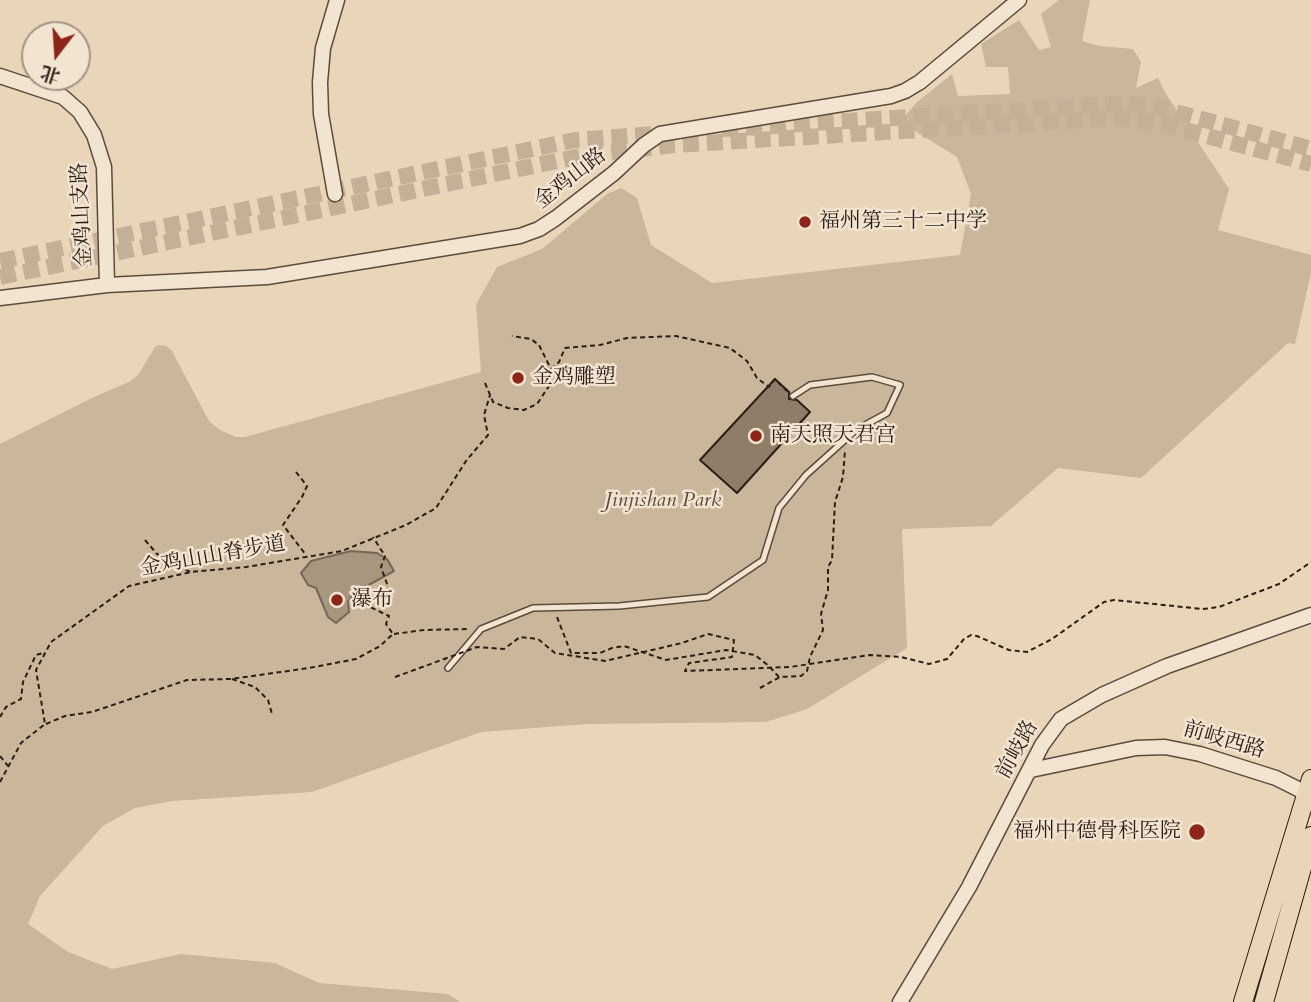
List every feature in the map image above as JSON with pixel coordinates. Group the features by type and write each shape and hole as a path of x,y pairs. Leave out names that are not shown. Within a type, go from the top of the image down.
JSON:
{"main road":[{"path":"1242,1002 1309,794"},
{"path":"1264,1002 1311,836"}],"street":[{"path":"335,194 321,114 320,82 323,48 337,0"},
{"name":"金鸡山路","path":"107,285 275,276 520,236 539,229 556,218 660,134 891,96 905,91 920,82 1018,0"},
{"name":"金鸡山支路","path":"0,76 56,94 68,101 84,118 94,135 104,167 107,285"},
{"path":"0,288 75,280 107,285"},
{"path":"0,298 107,285"},
{"name":"前岐路","path":"900,1002 969,887 1055,725 1090,701 1179,661 1311,615"},
{"name":"前岐西路","path":"1031,769 1136,748 1165,747 1200,754 1267,775 1309,794"}],"lane":[{"path":"448,668 481,629 533,608 619,606 708,597 763,560 779,508 806,475 848,437 887,413 900,385 872,377 810,385 793,396"}],"path":[{"path":"485,383 493,402 524,410 537,404 549,386 551,369 539,345 531,339 512,336"},
{"path":"551,369 559,362 565,348 627,338 676,336 730,348 747,361 757,378 769,387 775,379 793,396"},
{"name":"金鸡山山脊步道","path":"0,717 6,707 21,699 23,682 36,655 44,653 51,642 129,586 191,572 246,567 342,551 406,525 436,508 466,461 488,435 484,415 490,395"},
{"path":"760,688 780,677 802,677 807,671 810,657 823,630 821,614 828,590 828,567 832,560 835,502 843,477 848,437"},
{"path":"296,472 307,485 283,525 307,555"},
{"path":"373,537 385,555 381,566 391,595 366,600 370,607 389,616 386,624 393,634"},
{"path":"145,540 157,554 191,572"},
{"path":"396,677 477,647 504,649 520,637 538,639 555,653 605,661 682,643 708,634 734,639 732,657 689,663 685,671 790,667 870,655 901,657 929,664 951,656 964,639 971,635 1009,650 1027,652 1039,647 1104,602 1115,600 1203,609 1219,607 1279,584 1311,562"},
{"path":"552,607 571,653 600,653 624,646 666,660 726,650 755,655 780,677"},
{"path":"0,782 21,743 45,724 65,716 104,709 187,680 231,678 356,659 380,646 393,634 424,630 481,629"},
{"path":"44,653 36,670 45,724"},
{"path":"231,678 255,687 268,700 272,714"},
{"path":"0,756 9,768"}],"green space":[{"name":"Jinjishan Park","path":"1059,0 1090,0 1082,41 1100,46 1133,49 1141,62 1136,88 1158,78 1229,189 1218,230 1311,255 1311,273 1295,344 1288,343 1141,478 1058,468 991,526 902,529 907,648 807,709 766,722 587,724 481,732 312,792 172,801 135,808 103,826 40,896 28,924 68,952 112,969 181,954 275,963 319,983 448,994 460,1002 0,1002 0,444 129,382 138,375 155,347 159,345 172,351 209,421 220,430 236,437 245,437 481,372 476,305 497,267 542,249 607,194 621,188 637,198 651,245 712,283 960,255 971,194 957,157 902,123 904,117 916,103 952,74 958,96 1010,94 1008,67 986,67 981,44 1019,20 1039,50 1051,47 1041,14"}],"shaded area":[{"path":"351,551 377,553 387,559 394,571 354,593 348,602 349,612 336,623 328,617 316,588 308,585 301,573 311,561"}],"building":[{"name":"南天照天君宫","path":"775,379 789,392 789,399 797,400 810,412 737,493 700,460"}],"tunnel":[{"path":"722,129 1128,103 1172,111 1311,149"},
{"path":"0,277 581,156 674,145 1119,118 1166,125 1311,164"},
{"path":"0,261 575,140 668,133"}],"place":[{"name":"福州第三十二中学","path":"805,222"},
{"name":"金鸡雕塑","path":"518,378"},
{"name":"南天照天君宫","path":"756,436"},
{"name":"瀑布","path":"337,600"},
{"name":"福州中德骨科医院","path":"1197,832"}]}
